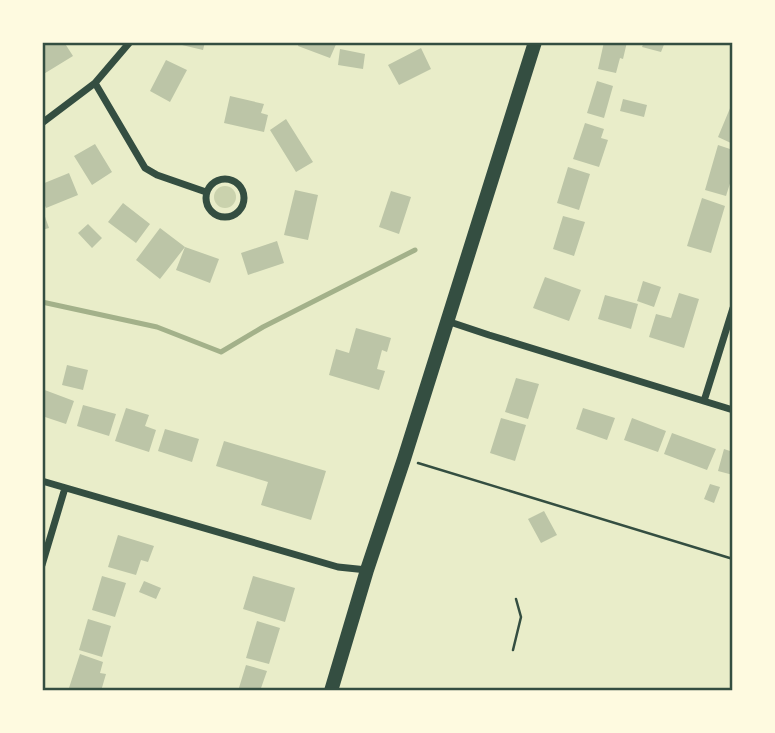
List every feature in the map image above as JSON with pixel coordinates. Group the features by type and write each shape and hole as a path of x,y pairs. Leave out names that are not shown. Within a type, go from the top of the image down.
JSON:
{"main road":[{"path":"331,691 535,42"}],"street":[{"path":"42,123 94,83 130,42"},
{"path":"94,83 145,168 157,175 206,192"},
{"path":"220,179 233,180 238,183 244,195 243,207 233,216 215,215 206,205 206,192 209,186 220,179"},
{"path":"704,401 733,308"},
{"path":"447,321 733,410"},
{"path":"42,481 338,567 367,570"},
{"path":"42,565 65,488"}],"path":[{"path":"404,459 733,559"},
{"path":"513,650 521,617 516,599"}],"green space":[{"path":"221,186 229,186 236,193 236,201 229,208 221,208 214,201 214,193"}],"building":[{"path":"50,42 64,42 73,56 42,75 42,47"},
{"path":"183,42 205,42 203,50 182,45"},
{"path":"299,42 337,42 330,58 298,46"},
{"path":"604,42 627,42 616,73 598,69"},
{"path":"644,42 665,42 661,52 642,47"},
{"path":"421,48 431,69 399,85 388,65"},
{"path":"340,49 365,54 363,69 338,65"},
{"path":"166,60 187,70 170,102 150,91"},
{"path":"597,81 613,86 604,118 587,113"},
{"path":"230,96 264,104 261,113 268,115 264,132 224,123"},
{"path":"623,99 647,105 644,117 620,111"},
{"path":"733,101 733,144 718,137"},
{"path":"286,119 313,162 296,172 270,130"},
{"path":"585,123 604,129 601,138 608,140 599,167 573,159"},
{"path":"95,144 112,172 92,185 74,156"},
{"path":"718,145 733,150 733,174 726,196 705,190"},
{"path":"568,167 590,174 579,210 557,203"},
{"path":"69,173 78,195 46,208 42,199 42,184"},
{"path":"295,190 318,195 308,240 284,235"},
{"path":"391,191 411,197 399,234 379,227"},
{"path":"702,198 725,206 711,253 687,246"},
{"path":"123,203 150,224 136,243 108,222"},
{"path":"42,208 49,228 42,230"},
{"path":"563,216 585,222 574,256 553,249"},
{"path":"88,224 102,238 92,248 78,233"},
{"path":"160,228 185,247 160,279 136,260"},
{"path":"277,241 284,263 248,275 241,253"},
{"path":"185,247 219,259 210,283 176,270"},
{"path":"545,277 581,290 569,321 533,308"},
{"path":"643,281 661,287 654,307 637,301"},
{"path":"679,293 699,299 684,348 649,337 656,314 671,318"},
{"path":"605,295 638,304 631,329 598,319"},
{"path":"356,328 391,338 387,352 382,350 377,369 385,371 379,390 329,375 336,349 349,353"},
{"path":"67,365 88,370 83,390 62,385"},
{"path":"516,378 539,384 528,419 505,412"},
{"path":"42,389 74,401 66,424 42,416"},
{"path":"83,405 116,414 109,436 77,426"},
{"path":"126,408 149,415 145,426 156,430 149,452 115,441"},
{"path":"583,408 615,418 607,440 576,429"},
{"path":"501,418 526,425 515,461 490,453"},
{"path":"632,418 666,431 658,452 624,440"},
{"path":"165,429 199,439 192,462 158,451"},
{"path":"672,433 716,449 707,470 664,454"},
{"path":"224,441 326,471 311,520 261,505 268,482 216,466"},
{"path":"724,449 733,452 733,475 718,471"},
{"path":"710,484 720,487 714,503 704,499"},
{"path":"544,511 557,535 541,543 528,519"},
{"path":"118,535 154,546 148,562 141,560 136,575 108,567"},
{"path":"102,576 126,583 115,617 92,610"},
{"path":"253,576 295,588 285,622 243,609"},
{"path":"144,581 161,588 156,599 139,592"},
{"path":"88,619 111,626 102,657 79,650"},
{"path":"257,621 280,628 269,664 246,658"},
{"path":"80,654 103,662 100,673 106,674 101,691 68,691"},
{"path":"246,665 267,671 260,691 238,691"}],"waterway":[{"path":"42,302 157,327 221,352 263,327 415,250"}]}
